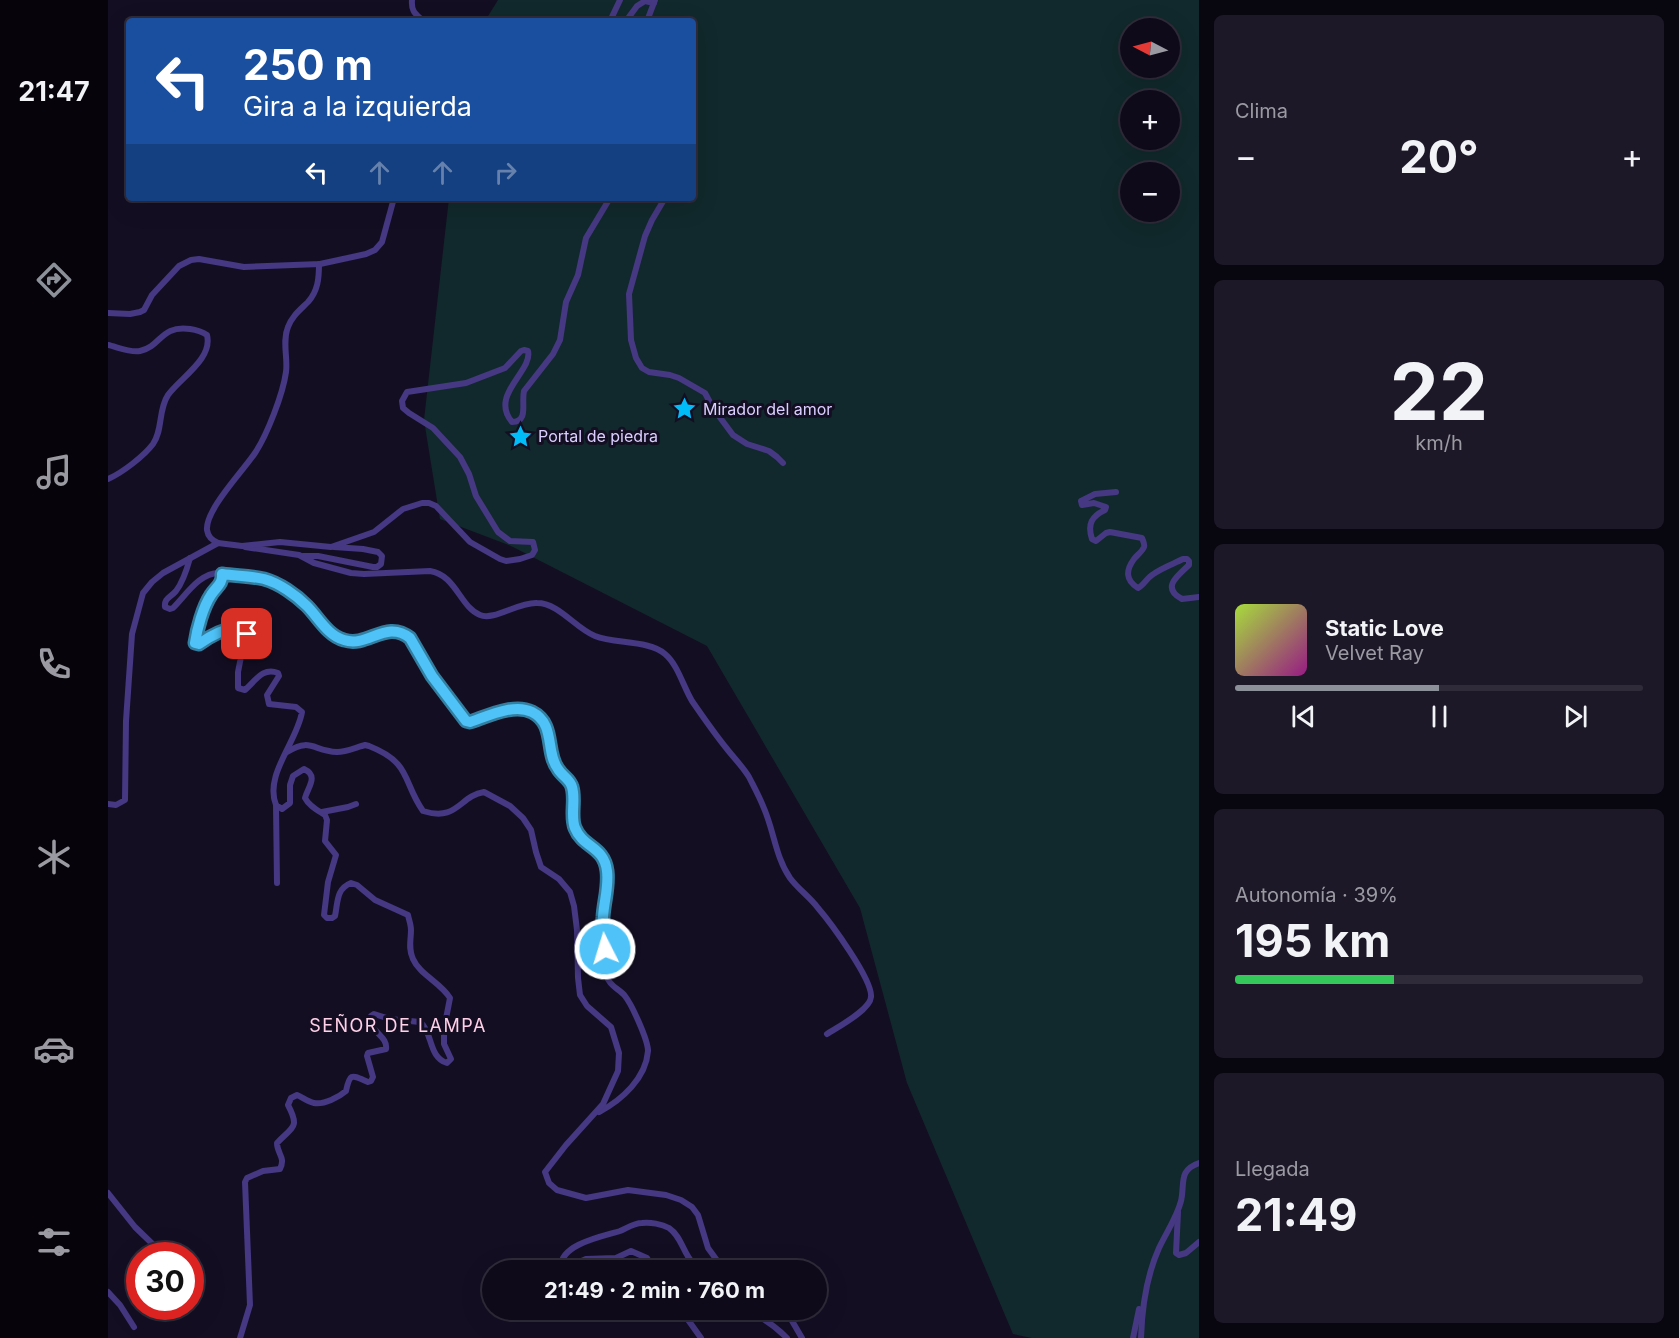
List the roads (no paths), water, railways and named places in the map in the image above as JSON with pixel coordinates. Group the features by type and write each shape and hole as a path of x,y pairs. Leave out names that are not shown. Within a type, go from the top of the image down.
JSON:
{"street":[{"path":"412,0 412,8 418,18"},
{"path":"611,18 620,0"},
{"path":"628,18 637,6 645,1 654,1 648,18"},
{"path":"108,313 130,314 144,310 152,295 179,266 190,260 199,259 244,267 319,264 366,254 375,250 382,242 393,201"},
{"path":"331,547 374,532 404,509 429,503 444,513 470,542 500,559 506,561 532,555 535,547 533,543 510,541 498,532 476,496 469,474 460,458 433,428 405,411 402,401 407,392 466,382 505,368 521,351 525,350 528,351 528,360 507,396 508,417 512,422 521,420 524,391 553,354 560,340 566,302 578,275 586,238 608,201"},
{"path":"663,201 645,236 629,294 631,340 636,358 642,368 649,372 679,378 705,393 712,408 733,435 747,444 769,451 783,463"},
{"path":"242,546 280,542 363,549 378,552 382,556 381,564 373,567 318,556 218,543 211,539 207,531 207,524 225,490 256,452 263,438 287,370 285,347 288,325 297,312 310,300 319,279 319,264"},
{"path":"108,345 142,351 165,333 181,328 201,330 207,334 209,341 197,365 168,395 162,406 154,443 139,458 108,479"},
{"path":"1116,492 1095,494 1081,501 1082,505 1094,503 1106,507 1092,519 1090,528 1092,539 1096,541 1110,532 1142,538 1143,549 1134,559 1127,575 1138,588 1156,573 1183,560 1189,560 1189,565 1175,578 1173,591 1182,599 1199,597"},
{"path":"108,804 120,804 126,796 124,777 129,659 132,634 143,593 164,573 218,543"},
{"path":"299,555 314,563 351,573 438,572 480,615 492,616 527,603 545,604 552,606 581,629 594,636 610,641 650,646 664,653 672,662 691,699 748,776 765,809 782,866 792,881 818,908 858,964 870,988 872,996 865,1009 827,1034"},
{"path":"190,558 184,578 164,603 167,608 173,608 198,582 216,572 264,579 273,582 306,605 333,635 341,640 360,641 387,631 406,635 432,676 466,721 470,722 496,713 523,710 537,716 545,726 553,758 558,769 572,786 574,827 581,839 601,854 607,869 608,891 603,917 606,977 612,986 625,996 643,1032 648,1049 645,1067 637,1082 609,1107 595,1114"},
{"path":"222,574 220,585 209,598 195,643 199,644 232,627 245,628 247,636 241,657 238,688 245,690 265,672 274,671 279,676 267,695 269,704 296,707 302,712 275,776 277,883"},
{"path":"287,752 304,744 337,752 369,746 399,764 423,811 444,814 484,792 510,806 523,818 531,830 541,867 559,879 570,892 577,930 580,995 587,1006 611,1027 619,1053 616,1078 603,1104 545,1172 549,1183 557,1190 586,1198 628,1190 666,1195 681,1200 692,1207 698,1215 708,1248 717,1260"},
{"path":"240,1338 250,1305 245,1182 247,1178 263,1171 280,1169 282,1156 277,1143 287,1134 295,1118 288,1105 291,1098 297,1095 313,1103 320,1103 346,1091 348,1079 351,1076 371,1081 373,1077 368,1053 386,1049 387,1046 387,1042 373,1030 370,1023 374,1014 424,1024 431,1046 441,1061 447,1063 451,1059 444,1044 444,1029 450,998 445,990 425,974 413,960 409,944 411,929 408,915 375,900 357,885 351,883 338,895 335,916 327,918 324,915 328,882 336,855 325,841 327,820 325,814 307,803 305,798 306,791 311,784 310,772 304,770 293,776 290,785 290,803 282,809 276,806"},
{"path":"322,812 356,804"},
{"path":"1133,1338 1146,1284 1181,1202 1184,1175 1188,1169 1199,1163"},
{"path":"108,1193 135,1227 151,1242"},
{"path":"1178,1209 1176,1253 1179,1255 1186,1253 1199,1242"},
{"path":"562,1260 575,1246 600,1235 620,1231 640,1223 654,1223 668,1228 678,1237 690,1260"},
{"path":"584,1260 616,1258 631,1251 648,1260"},
{"path":"1141,1338 1146,1284"},
{"path":"108,1292 120,1305 134,1327"},
{"path":"688,1320 701,1338"},
{"path":"766,1320 787,1338"},
{"path":"792,1320 802,1338"}],"place":[{"name":"Mirador del amor","path":"685,409"},
{"name":"Portal de piedra","path":"520,436"}],"district":[{"name":"SEÑOR DE LAMPA","path":"398,1026"}]}
